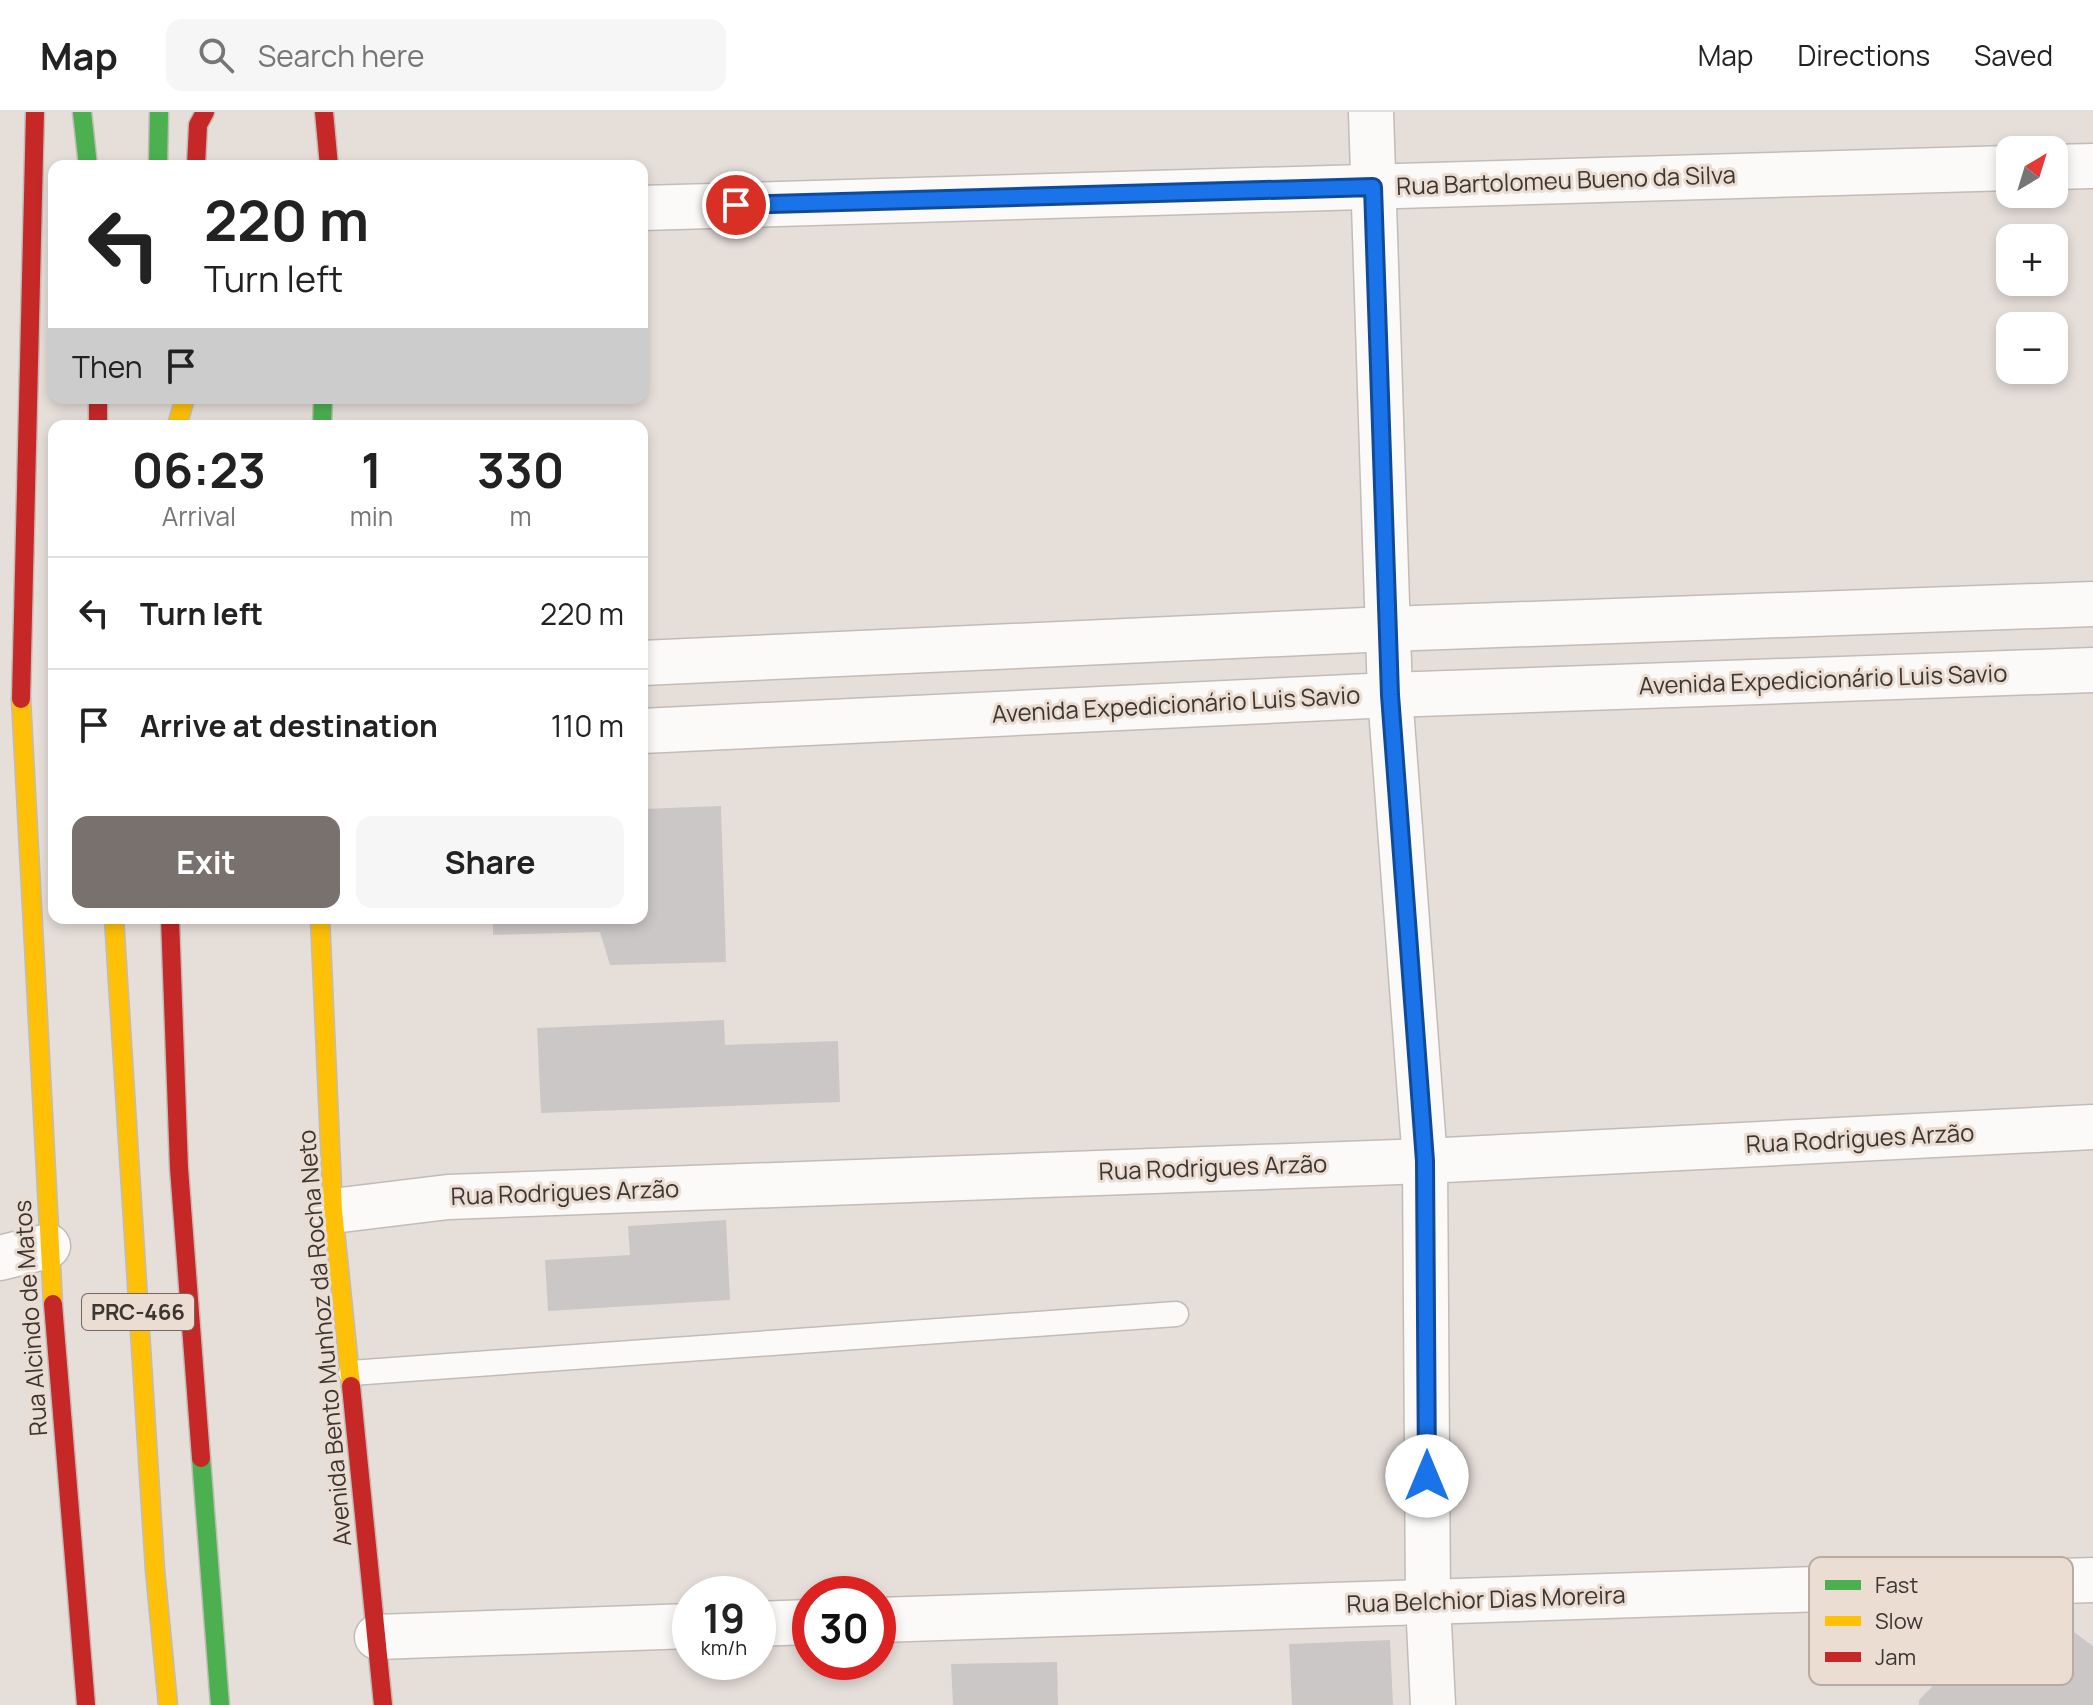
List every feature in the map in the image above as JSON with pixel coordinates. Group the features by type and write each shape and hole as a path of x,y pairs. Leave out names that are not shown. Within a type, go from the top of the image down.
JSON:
{"main road":[{"name":"Rua Alcindo de Matos","path":"35,112 21,694 48,1246 86,1705"},
{"path":"82,112 87,160"},
{"path":"158,160 159,112"},
{"path":"196,160 198,125 205,112"},
{"path":"324,112 328,160"},
{"path":"99,160 102,126"},
{"name":"PRC-466","path":"114,924 155,1570 168,1705"},
{"name":"PRC-466","path":"170,924 179,1168 220,1705"},
{"name":"Avenida Bento Munhoz da Rocha Neto","path":"320,924 333,1211 383,1705"}],"street":[{"path":"1371,112 1390,695 1425,1161 1428,1602 1433,1705"},
{"path":"2068,167 2093,166"},
{"name":"Rua Bartolomeu Bueno da Silva","path":"648,208 1996,168"},
{"path":"648,663 1388,629 2093,604"},
{"name":"Avenida Expedicionário Luis Savio","path":"648,731 1390,695 2093,670"},
{"name":"Rua Rodrigues Arzão","path":"333,1211 448,1197 1425,1161 2093,1127"},
{"path":"0,1258 48,1246"},
{"name":"Rua Belchior Dias Moreira","path":"2073,1581 2093,1580"},
{"name":"Rua Belchior Dias Moreira","path":"896,1619 1809,1589"},
{"path":"377,1637 672,1627"}],"lane":[{"path":"351,1373 1176,1314"}],"building":[{"path":"721,806 726,962 610,965 600,932 493,935 493,924 648,924 648,809"},
{"path":"724,1020 725,1045 838,1041 840,1102 541,1113 537,1028"},
{"path":"726,1220 730,1300 548,1311 545,1260 630,1255 628,1226"},
{"path":"2073,1631 2093,1646 2093,1705 1919,1705 1919,1700 1934,1685 2073,1685"},
{"path":"1390,1640 1393,1705 1292,1705 1289,1644"},
{"path":"1057,1662 1058,1705 953,1705 951,1664"}],"traffic: fast":[{"path":"82,112 87,160"},
{"path":"158,160 159,112"},
{"path":"322,420 323,404"},
{"path":"201,1458 220,1705"}],"traffic: slow":[{"path":"179,420 183,404"},
{"path":"21,699 53,1304"},
{"path":"114,924 155,1570 168,1705"},
{"path":"320,924 333,1211 351,1386"}],"traffic: jam":[{"path":"21,699 35,112"},
{"path":"196,160 198,125 205,112"},
{"path":"324,112 328,160"},
{"path":"98,404 98,420"},
{"path":"170,924 179,1168 201,1458"},
{"path":"53,1304 86,1705"},
{"path":"351,1386 383,1705"}],"route":[{"path":"736,205 1373,187 1390,695 1425,1161 1427,1476"}]}
